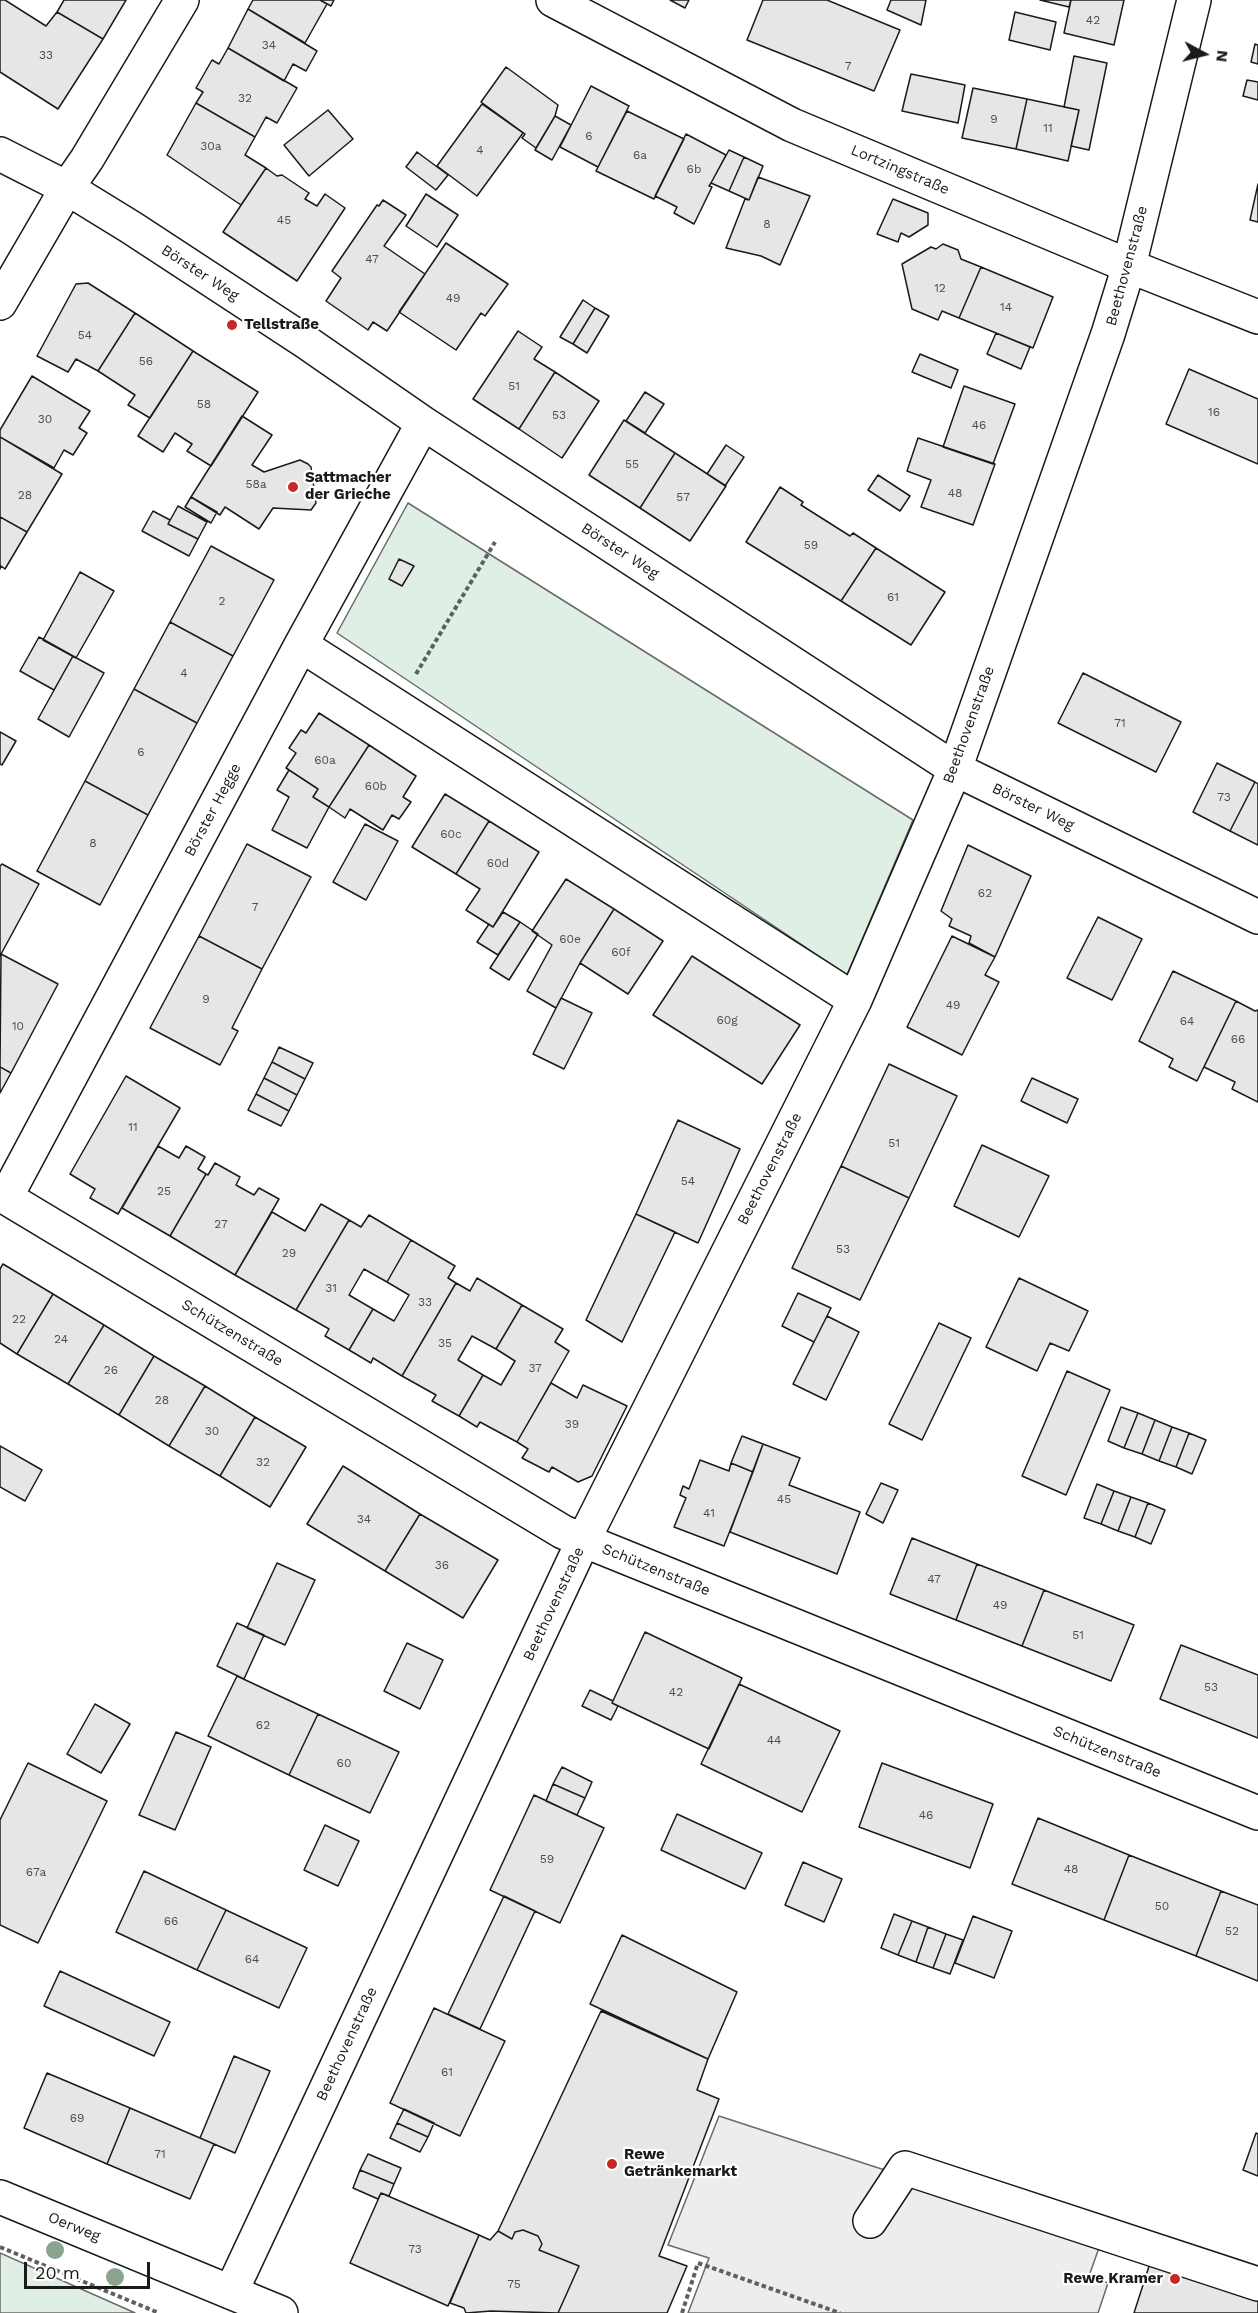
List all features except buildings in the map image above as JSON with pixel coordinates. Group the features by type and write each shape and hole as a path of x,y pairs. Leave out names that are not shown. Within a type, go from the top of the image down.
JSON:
{"street":[{"path":"0,303 182,0"},
{"name":"Lortzingstraße","path":"553,0 792,125 1129,266 1258,316"},
{"name":"Beethovenstraße","path":"231,2292 583,1541 855,1000 955,769 1108,334 1129,266 1194,0"},
{"name":"Börster Weg","path":"0,154 67,188 306,342 423,423 955,769 1258,917"},
{"name":"Börster Hegge","path":"3,1196 423,423"},
{"path":"301,645 855,1000"},
{"name":"Schützenstraße","path":"3,1196 553,1526 583,1541 1258,1813"},
{"path":"870,2221 905,2168 1258,2284"},
{"name":"Oerweg","path":"0,2197 281,2313"}],"path":[{"path":"397,706 495,542"},
{"path":"0,2247 159,2313"},
{"path":"682,2313 698,2263 840,2313"}],"green space":[{"path":"408,503 913,820 847,975 337,633"},
{"path":"0,2253 133,2312 135,2313 0,2313"}],"shaded area":[{"path":"719,2116 900,2175 1100,2245 1089,2276 1108,2283 1098,2313 688,2313 709,2258 668,2245"}],"place":[{"name":"Tellstraße","path":"232,325"},
{"name":"Sattmacher der Grieche","path":"293,487"},
{"name":"Rewe Getränkemarkt","path":"612,2164"},
{"name":"Rewe Kramer","path":"1175,2279"}]}
